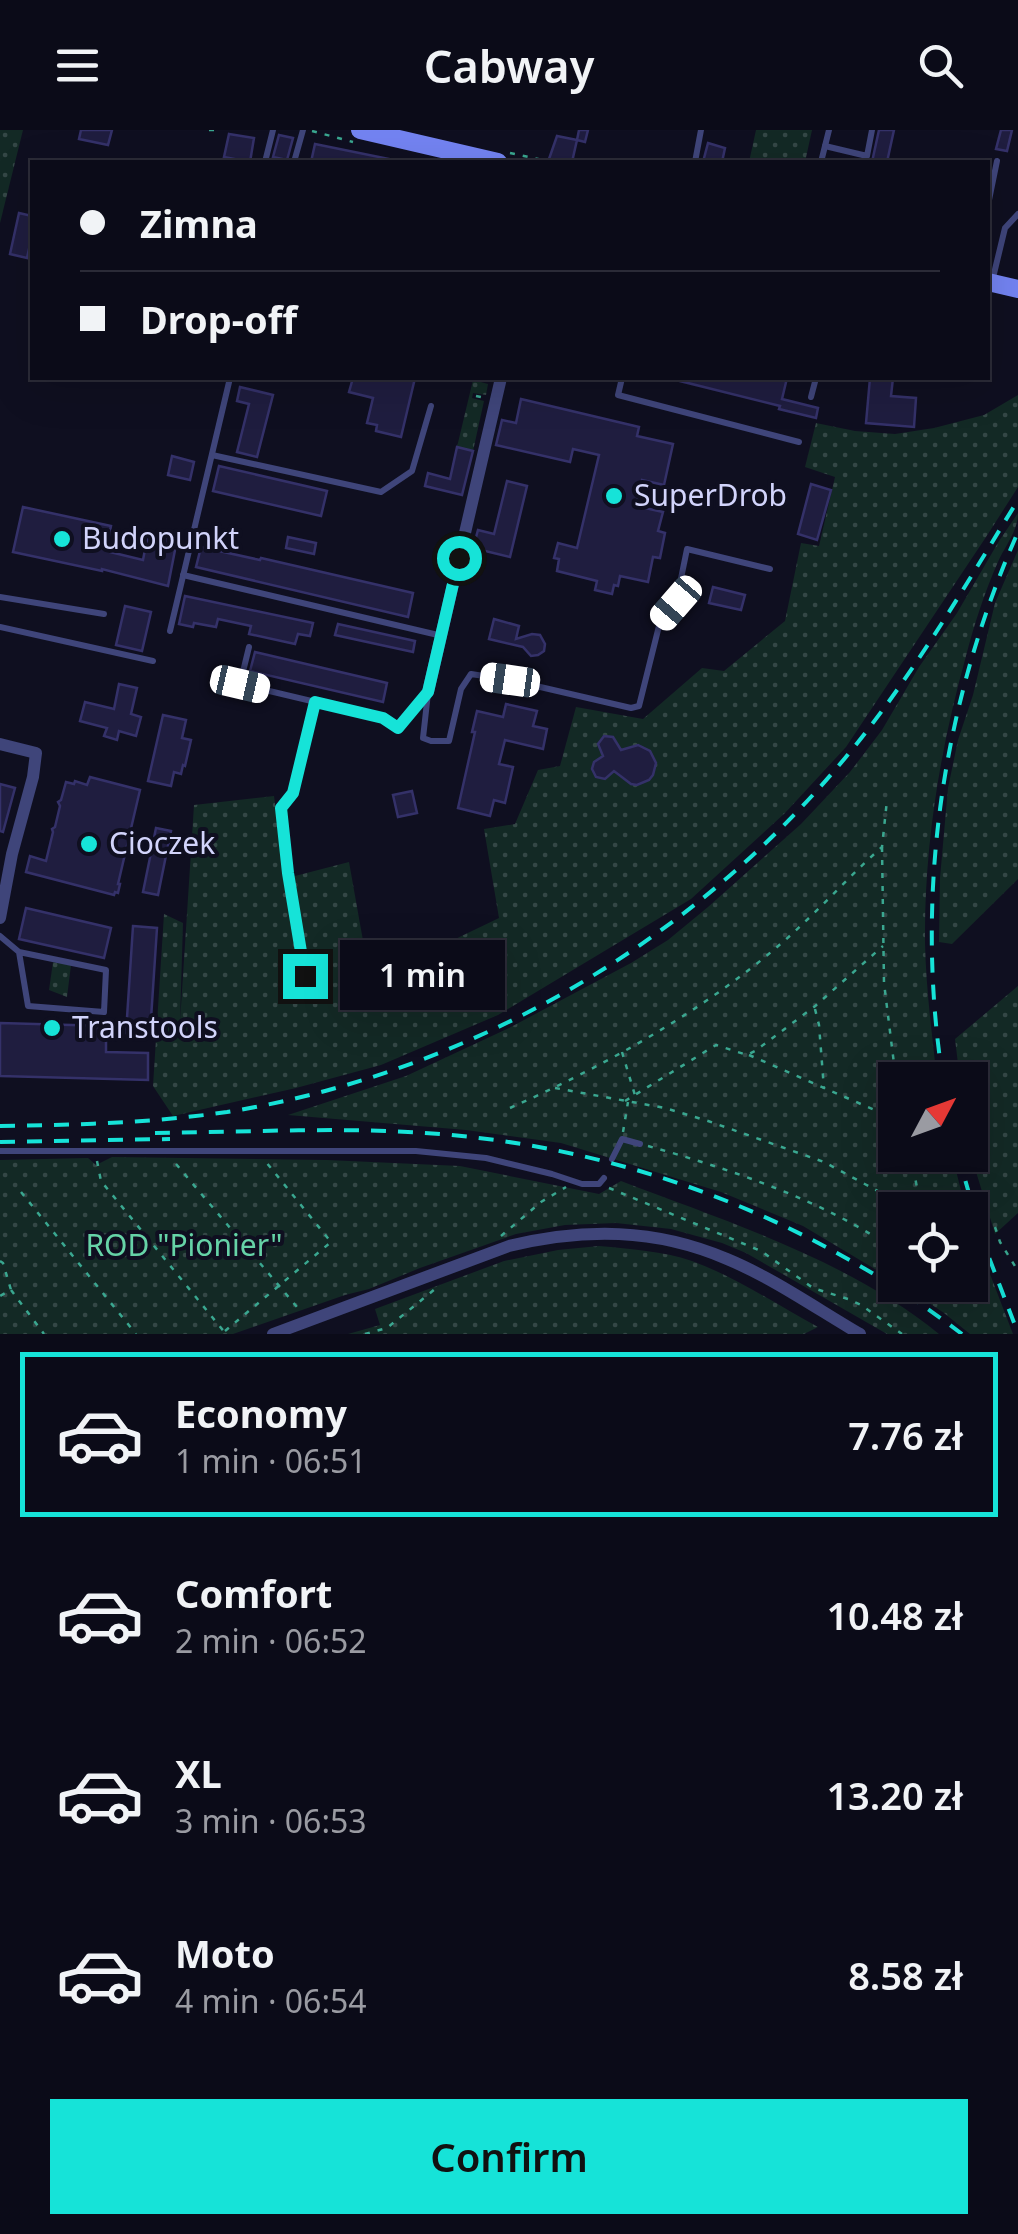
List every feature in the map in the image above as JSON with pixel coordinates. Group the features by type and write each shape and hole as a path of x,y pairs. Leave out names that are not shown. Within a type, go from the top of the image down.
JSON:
{"main road":[{"path":"360,130 489,160"},
{"path":"990,282 1018,289"}],"street":[{"path":"428,692 501,380"},
{"path":"0,744 36,752 0,918"},
{"path":"273,1334 509,1246 585,1232 622,1233 694,1246 742,1266 860,1334"}],"lane":[{"path":"266,160 273,130"},
{"path":"295,160 303,130"},
{"path":"694,160 701,130"},
{"path":"822,160 829,130"},
{"path":"825,146 867,156 872,130"},
{"path":"990,194 997,161"},
{"path":"990,282 1005,228 1018,214"},
{"path":"170,631 230,380"},
{"path":"622,380 618,396 799,442"},
{"path":"811,397 815,380"},
{"path":"212,456 381,492 412,470 431,406"},
{"path":"428,692 424,738 431,741 449,741 460,688 471,674 631,708 639,706 660,622 676,603 687,548 770,569"},
{"path":"183,575 438,635"},
{"path":"0,597 104,614"},
{"path":"0,627 152,661"},
{"path":"249,647 240,684 383,718 398,728 428,692"},
{"path":"305,976 281,808 293,793 315,702"},
{"path":"0,936 19,952 106,970 104,1012 28,1006 19,952"},
{"path":"612,1159 622,1138 640,1144"},
{"path":"0,1151 416,1151 486,1158 582,1184 601,1181"}],"path":[{"path":"209,130 218,130"},
{"path":"476,396 487,398"},
{"path":"887,800 882,847 883,946 894,1062"},
{"path":"510,1108 622,1051 694,1007 763,958 882,847"},
{"path":"747,1055 814,1007 883,946"},
{"path":"814,1007 824,1089"},
{"path":"622,1138 626,1102 716,1045 878,1112"},
{"path":"622,1051 638,1103"},
{"path":"554,1088 665,1108 708,1121 824,1162 880,1192"},
{"path":"640,1144 707,1163 786,1193 878,1240"},
{"path":"97,1151 100,1181 226,1332 332,1242 266,1162"},
{"path":"176,1164 298,1308"},
{"path":"601,1181 761,1251 812,1288 848,1299 902,1334"},
{"path":"21,1192 136,1334"},
{"path":"996,1227 1000,1242 1018,1271"},
{"path":"0,1261 11,1290 44,1334"},
{"path":"0,1296 11,1290"}],"green space":[{"path":"0,130 23,130 0,223"},
{"path":"756,130 812,130 805,160 749,160"},
{"path":"473,380 488,384 486,395 473,393 472,398 484,401 473,451 457,447"},
{"path":"1018,395 1018,487 988,534 846,747 785,813 691,899 498,1015 381,1065 173,1116 153,1086 164,914 183,923 180,1022 194,805 274,796 284,875 295,876 349,862 370,980 499,918 484,829 515,824 538,770 560,766 576,707 643,719 702,668 724,671 785,621 801,543 819,546 835,477 805,467 816,423 895,434 984,415"},
{"path":"1018,513 973,632 948,726 935,798 927,870 925,943 935,1062 878,1062 878,1172 956,1172 961,1192 878,1192 878,1271 803,1226 721,1192 561,1143 466,1130 288,1115 406,1076 509,1028 668,940 801,824 850,772 882,730"},
{"path":"1018,550 1018,879 952,944 939,942 948,788 995,603"},
{"path":"53,962 71,965 67,997 49,990"},
{"path":"1018,986 1018,1213 995,1234 988,1211 988,1192 982,1192 976,1172 988,1172 988,1062 958,1062 955,1039"},
{"name":"ROD \"Pionier\"","path":"112,1157 460,1166 599,1194 621,1181 827,1264 878,1292 878,1302 894,1302 939,1334 887,1334 722,1243 671,1229 616,1223 565,1225 516,1234 233,1334 0,1334 0,1160 88,1158 96,1165"},
{"path":"599,1246 692,1261 818,1327 804,1334 348,1334 380,1325 375,1309 504,1261"},
{"path":"988,1269 1013,1334 970,1334 928,1302 988,1302"}],"building":[{"path":"81,130 112,130 108,145 79,139"},
{"path":"579,130 588,130 585,142 577,140"},
{"path":"879,130 894,130 887,160 872,160"},
{"path":"1001,130 1012,130 1007,151 996,149"},
{"path":"229,134 254,138 250,160 224,157"},
{"path":"279,135 293,138 287,160 273,157"},
{"path":"557,136 577,140 572,160 549,159"},
{"path":"708,143 725,148 722,160 704,160"},
{"path":"315,144 389,159 389,160 311,160"},
{"path":"19,213 30,216 27,258 10,254"},
{"path":"352,380 415,380 401,437 376,431 377,425 367,423 373,398 349,392"},
{"path":"787,380 782,399 818,408 816,418 779,409 780,406 680,381"},
{"path":"870,380 893,380 891,396 916,398 914,427 866,423"},
{"path":"240,387 273,395 257,457 237,452 249,404 237,401"},
{"name":"SuperDrob","path":"521,399 639,427 637,436 673,444 664,485 642,480 636,506 663,512 658,531 665,533 660,558 653,557 648,582 620,576 612,594 595,590 597,581 557,571 559,559 554,558 558,543 577,548 599,455 573,449 570,462 496,445 502,420 516,423"},
{"path":"457,447 473,451 462,495 425,486 428,473 450,479"},
{"path":"172,456 194,462 190,480 168,475"},
{"path":"219,466 327,491 321,516 213,491"},
{"path":"507,481 527,486 510,557 473,548 478,530 494,534"},
{"path":"811,484 831,490 817,540 798,534"},
{"name":"Budopunkt","path":"23,507 111,526 106,551 143,560 148,534 177,540 168,586 13,552"},
{"path":"288,537 316,543 314,554 286,548"},
{"path":"201,547 413,593 408,617 196,567"},
{"path":"713,587 745,595 741,610 709,603"},
{"path":"185,596 313,623 310,636 298,634 295,644 249,634 251,626 218,619 216,627 179,624"},
{"path":"125,606 151,612 142,651 116,645"},
{"path":"494,619 519,626 516,639 540,635 544,651 531,656 523,647 489,639"},
{"path":"338,624 415,641 413,652 335,635"},
{"path":"255,652 387,683 383,702 250,671"},
{"path":"119,684 137,688 131,714 141,717 136,736 119,731 117,740 104,736 107,728 80,721 85,702 114,709"},
{"path":"506,704 537,711 533,726 547,729 543,749 505,740 499,764 513,767 505,803 494,800 490,816 458,808 477,711 503,717"},
{"path":"163,715 186,720 182,738 191,740 185,766 181,774 174,772 171,786 148,781"},
{"path":"604,736 613,737 621,750 638,745 650,751 656,763 649,780 631,784 614,771 605,779 596,777 592,769 603,756 598,744"},
{"name":"Cioczek","path":"90,777 140,790 118,893 114,895 26,872 30,856 46,861 66,782 87,785"},
{"path":"0,784 15,788 3,832 0,831"},
{"path":"412,791 417,813 398,817 393,795"},
{"path":"156,828 171,831 158,895 143,892"},
{"path":"26,908 111,928 104,958 19,939"},
{"path":"133,926 157,928 150,1034 126,1033"},
{"path":"0,1023 106,1026 106,1052 148,1053 148,1080 0,1076"}],"railway":[{"path":"0,1126 170,1119 227,1112 317,1093 405,1066 490,1031 571,989 649,939 721,883 789,820 850,752 896,692 1018,500"},
{"path":"941,1062 932,940 941,801 970,664 1018,532"},
{"path":"155,1133 414,1132 520,1144 588,1157 720,1198 784,1226 905,1294 962,1334"},
{"path":"0,1142 170,1139"},
{"path":"963,1172 983,1242 1018,1333"}],"place":[{"name":"SuperDrob","path":"614,496"},
{"name":"Budopunkt","path":"62,539"},
{"name":"Cioczek","path":"89,844"},
{"name":"Transtools","path":"52,1028"}],"route":[{"path":"305,976 281,808 293,793 315,702 383,718 398,728 428,692 459,558"}]}
